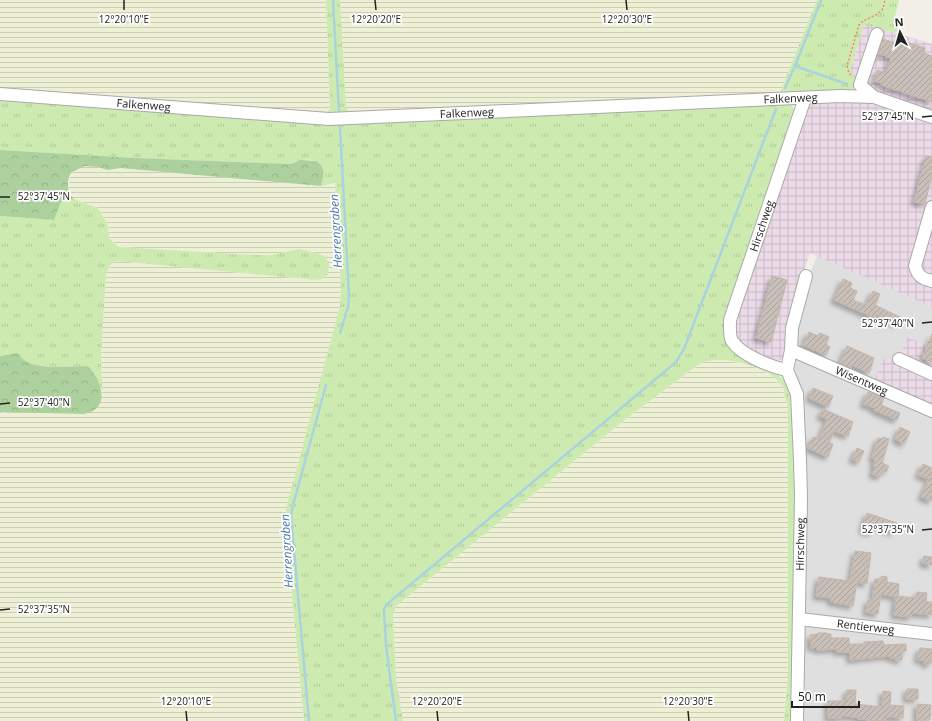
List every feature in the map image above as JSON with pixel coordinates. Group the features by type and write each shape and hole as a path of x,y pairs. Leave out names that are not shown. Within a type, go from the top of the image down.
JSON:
{"street":[{"path":"874,97 860,85 877,34"},
{"name":"Falkenweg","path":"0,94 330,119 841,96 874,97 932,117"},
{"name":"Hirschweg","path":"798,721 800,460 797,394 787,370 774,368 758,360 741,350 732,342 730,320 806,98"},
{"path":"932,207 916,266 917,273 923,279 932,281"},
{"path":"787,370 792,350 792,328 806,276"},
{"name":"Wisentweg","path":"792,350 932,411"},
{"path":"899,359 932,374"},
{"name":"Rentierweg","path":"799,619 932,634"}],"path":[{"path":"860,85 849,73 847,66 859,25 863,20 882,10 885,0"}],"shaded area":[{"path":"864,25 932,44 932,113 881,96 858,79 850,71"},
{"path":"815,102 876,103 932,122 932,307 810,253 801,280 787,354 781,360 773,361 743,345 737,339 735,329 736,316 808,108"},
{"path":"817,256 932,307 932,721 802,721 807,495 801,393 795,367 797,331 809,276"},
{"path":"908,337 930,347 932,343 932,407 873,382 885,356 897,361"}],"green space":[{"path":"0,0 326,0 330,110 324,115 0,91"},
{"path":"326,0 340,0 346,107 350,114 324,115 330,109"},
{"path":"340,0 817,0 780,93 350,114 346,107"},
{"path":"817,0 899,0 893,24 898,27 896,33 864,25 850,71 858,79 851,93 780,93"},
{"path":"0,98 317,122 791,104 794,110 725,333 782,378 791,391 794,404 797,491 793,721 784,721 788,674 788,407 782,386 770,375 753,366 743,363 717,360 699,364 622,422 396,606 393,615 396,679 403,721 304,721 285,520 286,509 340,306 341,288 335,183 321,186 323,170 321,165 312,160 299,161 291,164 136,158 0,150"},
{"path":"0,150 136,158 291,164 300,160 317,161 322,167 323,175 321,186 120,168 108,170 84,166 71,173 68,180 68,187 74,199 61,202 54,220 0,216"},
{"path":"84,166 113,170 120,168 321,186 335,183 341,288 340,306 285,520 304,721 0,721 0,413 100,402 102,391 101,354 106,276 107,270 117,261 317,280 299,249 271,255 254,255 119,247 110,239 107,223 98,208 74,199 70,195 68,190 70,177 74,171"},
{"path":"74,199 98,208 107,223 110,239 119,247 254,255 271,255 299,249 324,256 329,265 328,274 322,279 317,280 117,261 114,262 109,267 106,276 101,354 102,391 92,371 86,366 47,367 32,364 17,353 0,356 0,216 54,220 61,202"},
{"path":"17,353 26,361 39,366 89,367 98,380 102,394 98,407 84,414 0,413 0,356"},
{"path":"718,359 753,366 772,375 782,386 788,407 788,674 784,721 403,721 396,679 393,615 396,606 622,422 699,364"}],"building":[{"path":"883,39 895,43 897,39 925,48 924,53 932,56 932,102 881,85 882,83 874,81 878,70 886,73 891,58 878,53"},
{"path":"926,156 932,157 932,175 925,204 914,202"},
{"path":"772,276 787,280 771,342 756,338"},
{"path":"843,279 852,283 850,288 857,291 853,300 866,305 873,291 880,294 875,305 900,317 898,324 876,315 875,318 834,300"},
{"path":"809,332 818,336 820,333 829,337 826,345 830,347 826,355 803,345"},
{"path":"932,334 932,362 922,358"},
{"path":"847,346 874,358 869,373 852,365 851,368 840,363"},
{"path":"813,388 833,396 828,407 809,398"},
{"path":"868,392 884,398 881,405 900,413 897,420 874,410 875,408 863,404"},
{"path":"823,409 853,422 848,436 834,431 829,443 833,444 828,457 808,448 813,437 819,439 827,419 820,416"},
{"path":"900,427 910,432 904,444 895,439"},
{"path":"883,437 889,439 882,463 889,466 886,472 883,470 880,477 872,474 875,467 873,466 875,460 872,458 878,438 882,439"},
{"path":"857,448 864,451 859,462 852,459"},
{"path":"923,464 932,468 932,501 921,497 929,479 918,475"},
{"path":"867,513 897,523 894,532 873,526 871,533 862,530"},
{"path":"855,551 871,553 867,584 857,582 853,606 831,602 831,598 816,596 819,577 850,581"},
{"path":"924,556 932,557 932,565 923,564"},
{"path":"882,576 887,577 887,582 899,584 898,596 916,598 917,592 927,593 926,602 932,602 932,615 912,613 911,617 894,615 896,597 881,594 878,614 866,612 868,600 872,601 875,579 878,580"},
{"path":"818,633 831,634 831,638 849,638 849,644 864,644 864,642 883,641 884,645 906,644 906,651 902,651 902,660 895,660 895,658 890,658 889,656 850,660 850,652 837,652 837,649 817,650 817,647 811,648 810,635"},
{"path":"920,648 932,649 931,664 924,664 925,660 917,660"},
{"path":"907,689 918,689 918,699 906,699"},
{"path":"847,690 856,690 855,704 882,707 883,691 891,692 890,705 904,706 903,718 886,717 885,721 872,721 858,719 858,717 841,716 841,718 828,718 828,701 846,701"},
{"path":"917,704 931,705 930,720 917,720"}],"waterway":[{"name":"Herrengraben","path":"333,0 339,112"},
{"path":"785,88 821,0"},
{"path":"795,66 847,84"},
{"path":"396,721 386,646 384,609 386,605 676,362 684,349 776,109"},
{"name":"Herrengraben","path":"340,127 349,296 348,307 340,333"},
{"name":"Herrengraben","path":"309,721 291,516 326,385"}]}
